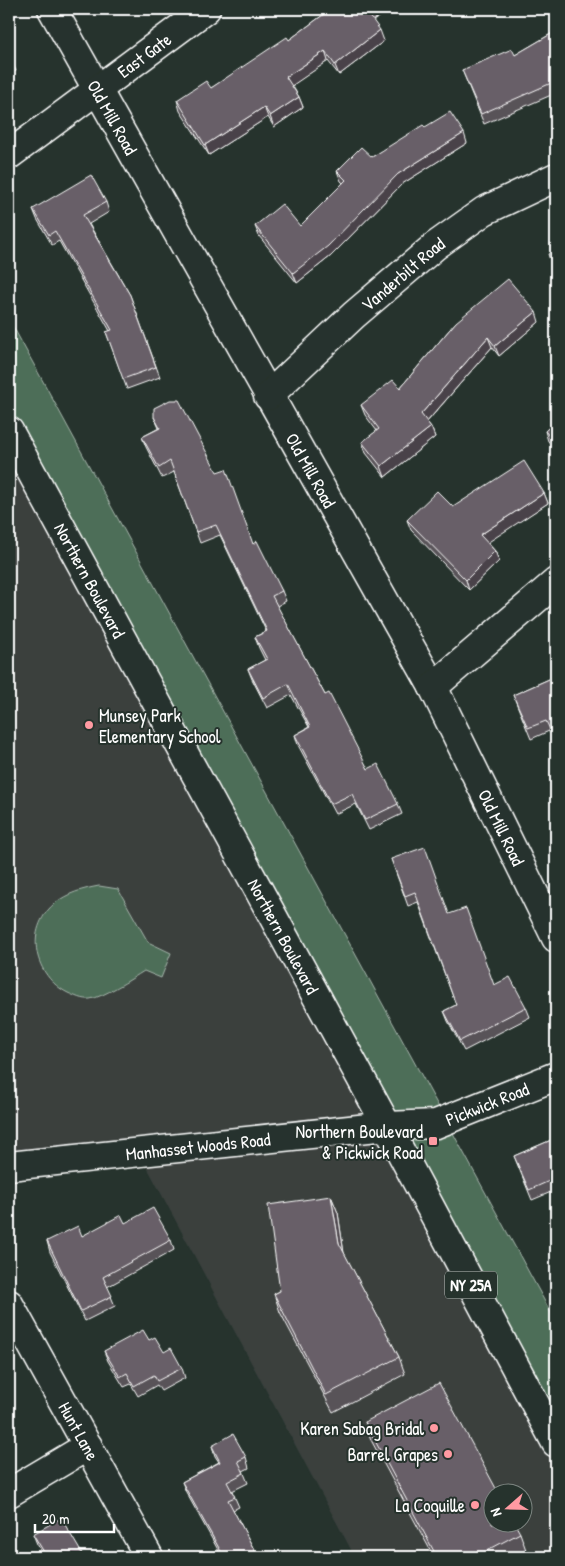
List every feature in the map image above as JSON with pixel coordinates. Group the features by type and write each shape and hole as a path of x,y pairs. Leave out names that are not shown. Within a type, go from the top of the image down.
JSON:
{"street":[{"name":"Old Mill Road","path":"52,9 433,687 556,938"},
{"name":"East Gate","path":"9,155 206,9"},
{"name":"Vanderbilt Road","path":"268,396 354,315 435,246 484,211 556,177"},
{"name":"Northern Boulevard","path":"9,431 387,1126 556,1443"},
{"path":"433,687 556,582"},
{"name":"Pickwick Road","path":"387,1126 436,1124 556,1076"},
{"name":"Manhasset Woods Road","path":"9,1166 387,1126"},
{"name":"Hunt Lane","path":"9,1304 149,1557"},
{"path":"9,1493 88,1446"}],"shaded area":[{"path":"9,431 556,1443 556,1557 355,1557 139,1152 9,1166"}],"green space":[{"path":"9,319 556,1322 556,1443 9,431"},
{"path":"99,886 118,889 148,942 171,953 161,978 144,971 103,995 84,999 68,993 47,976 37,952 36,939 39,926 54,904 75,892"}],"building":[{"path":"331,9 372,9 367,12 380,30 335,65 325,51 286,77 299,97 270,116 264,107 205,145 177,100 206,81 211,88 287,37 289,40"},
{"path":"556,31 556,81 481,114 462,70 512,49 515,55"},
{"path":"450,112 464,133 398,174 328,246 293,273 255,226 282,204 300,226 346,180 337,171 361,147 372,157 423,125 425,127"},
{"path":"91,175 106,202 83,215 130,295 156,367 123,379 106,332 112,330 55,231 49,235 33,209"},
{"path":"556,251 556,278 548,254"},
{"path":"508,279 536,312 495,346 488,337 421,414 431,427 381,466 362,442 379,429 361,405 393,380 400,388 456,322"},
{"path":"170,400 179,400 217,472 226,469 253,544 257,541 282,591 272,596 325,695 329,693 368,769 378,764 398,804 365,820 352,794 331,804 295,735 310,727 288,684 263,698 248,669 267,659 255,637 267,631 216,525 196,532 170,461 159,468 142,437 160,428 154,417 154,408"},
{"path":"556,421 556,444 545,431"},
{"path":"524,461 544,493 480,535 495,551 466,580 407,520 437,491 453,507"},
{"path":"556,676 556,742 546,721 528,728 513,695"},
{"path":"425,847 449,914 466,908 494,985 510,977 526,1007 460,1041 444,1011 456,1005 415,892 405,896 391,859"},
{"path":"556,1138 556,1178 529,1190 514,1156"},
{"path":"331,1196 339,1243 399,1357 326,1395 274,1294 280,1291 268,1205"},
{"path":"153,1208 171,1240 103,1277 112,1296 81,1311 47,1241 78,1226 82,1236 121,1215 125,1223"},
{"path":"143,1330 149,1340 155,1337 164,1352 171,1348 182,1368 157,1381 154,1375 134,1386 127,1373 120,1377 104,1351"},
{"path":"439,1383 494,1484 482,1484 482,1534 518,1534 475,1557 437,1557 365,1422"},
{"path":"233,1434 246,1457 238,1461 244,1473 227,1482 235,1497 228,1500 258,1557 224,1557 182,1482 220,1462 212,1446"},
{"path":"61,1518 84,1557 47,1557 33,1534"}],"place":[{"name":"Munsey Park Elementary School","path":"89,725"},
{"name":"Northern Boulevard & Pickwick Road","path":"433,1141"},
{"name":"Karen Sabag Bridal","path":"434,1428"},
{"name":"Barrel Grapes","path":"448,1454"},
{"name":"La Coquille","path":"475,1505"}]}
